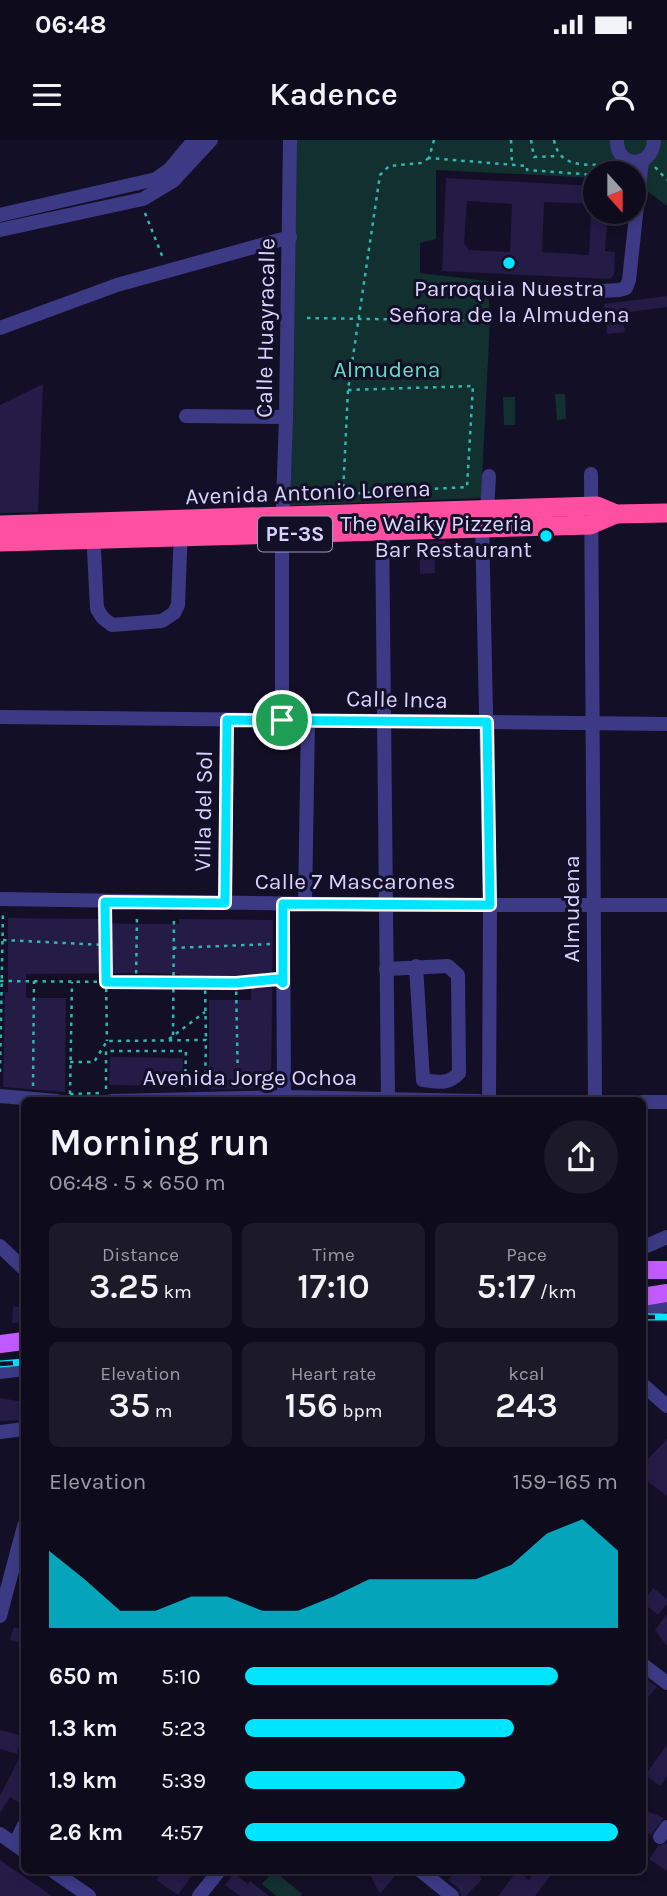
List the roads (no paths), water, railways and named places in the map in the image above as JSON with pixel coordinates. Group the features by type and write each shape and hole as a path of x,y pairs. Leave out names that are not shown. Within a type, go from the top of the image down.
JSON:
{"highway":[{"name":"Avenida Antonio Lorena","path":"0,542 93,531 667,513"},
{"name":"Avenida Antonio Lorena","path":"0,525 93,531"}],"main road":[{"path":"646,1270 667,1270"},
{"path":"646,1296 667,1293"},
{"path":"0,1344 21,1341"},
{"path":"0,1355 21,1352"}],"street":[{"path":"0,215 156,179 170,169 194,140"},
{"path":"0,230 139,200 165,188 211,140"},
{"name":"Calle Huayracalle","path":"282,720 282,525 290,140"},
{"path":"617,140 619,151 631,162 644,159 652,152 654,140"},
{"path":"601,291 626,288 629,280 644,159"},
{"path":"0,328 117,285 290,237"},
{"path":"186,416 286,417"},
{"name":"Almudena","path":"591,474 594,1097"},
{"path":"489,476 484,517 490,905 489,1097"},
{"path":"382,522 386,969 397,1097"},
{"path":"93,531 97,609 112,625 162,621 174,613 178,605 181,528"},
{"name":"Calle Inca","path":"0,718 667,724"},
{"name":"Villa del Sol","path":"225,903 227,720"},
{"path":"305,904 308,720"},
{"name":"Calle 7 Mascarones","path":"1,903 667,905"},
{"path":"283,904 284,1097"},
{"path":"386,969 416,967 448,966 458,975 459,1073 453,1080 443,1083 423,1080 416,967"},
{"path":"0,1096 21,1098"},
{"name":"Avenida Jorge Ochoa","path":"108,1096 156,1097"},
{"path":"646,1102 667,1102"},
{"path":"646,1246 667,1237"},
{"path":"0,1245 21,1266"},
{"path":"646,1310 667,1305"},
{"path":"0,1372 21,1369"},
{"path":"646,1388 667,1406"},
{"path":"0,1432 21,1429"},
{"path":"0,1616 21,1537"},
{"path":"646,1667 667,1683"},
{"path":"0,1834 20,1848"},
{"path":"57,1874 89,1896"},
{"path":"199,1896 217,1874"},
{"path":"425,1874 452,1896"}],"railway":[{"path":"646,1317 667,1317"},
{"path":"0,1364 21,1362"}],"place":[{"name":"Parroquia Nuestra Señora de la Almudena","path":"509,263"},
{"name":"The Waiky Pizzeria Bar Restaurant","path":"546,536"}]}
